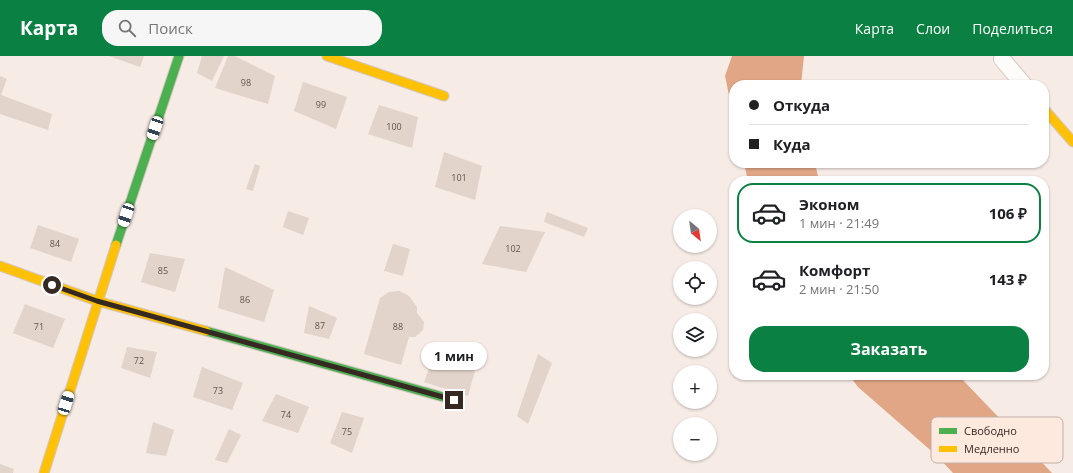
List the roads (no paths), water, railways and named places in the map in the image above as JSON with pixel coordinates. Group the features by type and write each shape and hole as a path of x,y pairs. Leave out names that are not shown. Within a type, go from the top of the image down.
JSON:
{"street":[{"path":"44,473 97,301 179,56"},
{"path":"327,56 444,96"},
{"path":"1002,59 1020,80"},
{"path":"1049,114 1073,142"},
{"path":"0,266 97,301 454,400"}]}
